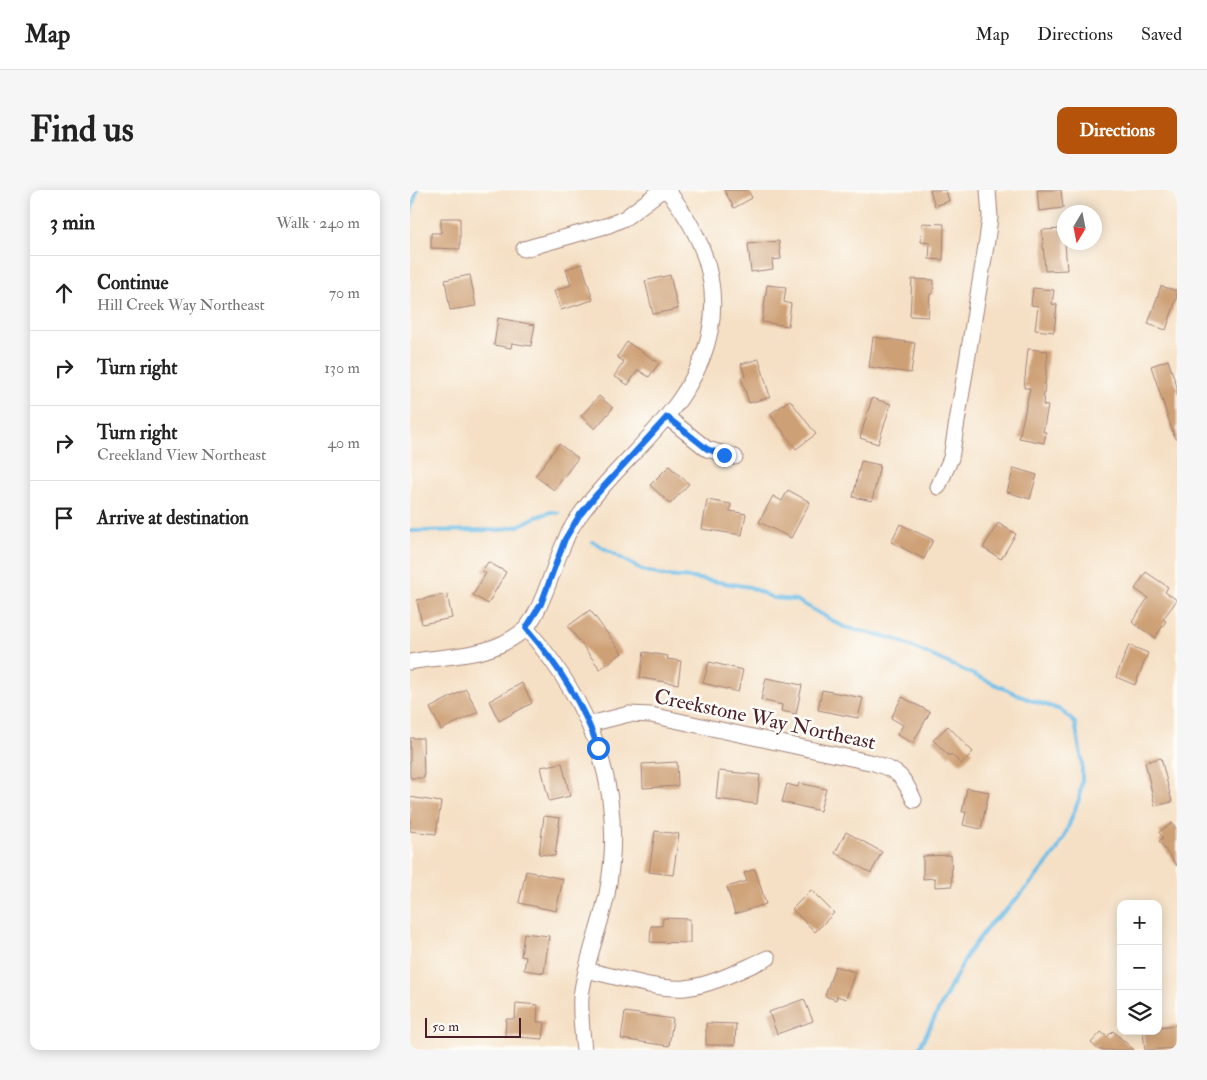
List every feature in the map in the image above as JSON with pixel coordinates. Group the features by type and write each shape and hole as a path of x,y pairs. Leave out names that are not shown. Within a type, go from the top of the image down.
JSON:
{"street":[{"path":"524,249 609,226 625,218 662,190"},
{"path":"410,662 473,654 489,650 504,644 526,628 541,604 565,539 579,516 667,417 686,390 703,357 710,330 713,302 710,272 698,237 684,212 667,190"},
{"path":"938,487 951,458 988,240 990,217 988,190"},
{"path":"667,417 707,449 735,458"},
{"path":"526,628 566,679 590,724 607,780 613,839 611,865 606,895 586,970 581,1000 584,1050"},
{"name":"Creekstone Way Northeast","path":"590,724 629,714 651,715 874,763 893,769 907,784 914,800"},
{"path":"586,970 655,985 685,988 715,980 768,958"}],"building":[{"path":"724,190 748,190 752,198 734,208"},
{"path":"930,190 946,190 949,201 935,206"},
{"path":"1037,190 1061,190 1063,205 1057,205 1057,209 1039,211"},
{"path":"441,218 460,218 460,249 431,248 431,233 441,233"},
{"path":"922,223 944,224 943,260 929,259 930,243 921,242"},
{"path":"1057,229 1057,250 1066,250 1067,270 1045,271 1042,230"},
{"path":"779,241 781,259 772,260 773,269 751,272 748,244"},
{"path":"582,264 593,300 561,310 554,291 571,285 566,269"},
{"path":"470,275 476,306 450,310 445,280"},
{"path":"670,275 678,309 653,314 645,281"},
{"path":"912,279 934,280 933,294 930,294 928,317 910,316"},
{"path":"767,285 786,287 784,302 791,304 788,326 762,322"},
{"path":"1161,286 1177,291 1177,297 1166,330 1148,324"},
{"path":"1033,288 1054,290 1052,304 1057,305 1054,332 1035,330 1038,306 1031,305"},
{"path":"498,318 535,325 531,346 512,343 511,348 494,345"},
{"path":"873,337 915,343 911,373 869,367"},
{"path":"627,342 659,363 649,377 638,370 628,385 614,376 624,362 617,357"},
{"path":"1028,349 1048,351 1043,405 1048,406 1043,432 1046,432 1044,443 1019,438 1030,388 1024,388"},
{"path":"759,359 770,397 749,403 741,377 745,376 741,364"},
{"path":"1168,360 1177,387 1177,439 1175,439 1151,366"},
{"path":"599,396 613,408 595,429 581,416"},
{"path":"872,398 891,404 878,444 860,438"},
{"path":"790,400 816,434 796,449 770,414"},
{"path":"559,444 578,458 554,490 535,476"},
{"path":"861,461 880,465 872,501 853,497"},
{"path":"669,466 689,484 670,504 650,485"},
{"path":"1014,468 1037,475 1030,499 1007,492"},
{"path":"788,490 810,502 791,538 759,522 773,496 782,501"},
{"path":"707,500 731,504 730,511 746,514 742,535 702,529"},
{"path":"998,523 1016,534 1001,559 983,548"},
{"path":"900,524 933,540 924,559 891,542"},
{"path":"488,562 506,572 488,604 473,595 486,573 482,571"},
{"path":"1146,572 1168,587 1165,592 1177,600 1163,619 1166,621 1155,638 1132,622 1148,598 1135,589"},
{"path":"447,594 452,618 422,624 417,600"},
{"path":"590,610 622,653 600,669 568,626"},
{"path":"1129,645 1148,653 1135,685 1116,677"},
{"path":"644,652 668,656 667,659 681,661 678,684 640,678"},
{"path":"709,662 743,670 738,692 703,683"},
{"path":"766,678 802,685 796,714 781,711 782,705 761,700"},
{"path":"522,683 532,703 499,721 489,701"},
{"path":"466,689 478,712 441,730 430,708"},
{"path":"822,690 863,698 858,718 818,710"},
{"path":"902,697 930,712 913,743 897,735 903,725 891,718"},
{"path":"948,726 973,752 961,764 951,754 949,756 933,740"},
{"path":"410,738 423,738 424,778 410,778"},
{"path":"1161,758 1172,802 1155,806 1145,762"},
{"path":"677,762 678,786 643,788 642,764"},
{"path":"562,763 570,796 549,801 541,767"},
{"path":"719,771 760,775 757,804 716,799"},
{"path":"799,783 826,789 820,811 782,802 787,784 798,787"},
{"path":"967,788 989,792 981,829 963,825 966,812 962,812"},
{"path":"410,797 441,802 436,834 410,831"},
{"path":"544,816 560,818 555,856 539,854"},
{"path":"1172,823 1177,830 1177,866 1159,841 1163,838 1159,832"},
{"path":"655,831 679,834 673,875 649,872"},
{"path":"846,832 882,852 871,873 835,853"},
{"path":"951,855 952,886 935,887 935,878 923,879 923,856"},
{"path":"755,869 766,904 735,914 727,887 747,881 744,873"},
{"path":"526,871 563,879 556,911 519,903"},
{"path":"811,890 834,913 815,932 792,909"},
{"path":"663,918 690,919 690,943 650,942 651,926 662,926"},
{"path":"524,933 549,936 544,973 524,970 526,957 521,956"},
{"path":"835,966 855,972 846,999 837,996 836,1000 825,996"},
{"path":"804,999 813,1021 777,1034 769,1012"},
{"path":"516,1003 538,1005 537,1022 545,1022 543,1039 505,1036 506,1019 515,1019"},
{"path":"625,1012 673,1019 669,1046 621,1039"},
{"path":"706,1023 736,1024 735,1045 706,1045"},
{"path":"1177,1025 1177,1048 1145,1050 1143,1035 1162,1035 1162,1027"},
{"path":"1113,1031 1134,1050 1099,1050 1091,1043 1101,1032 1107,1037"}],"waterway":[{"path":"410,215 417,190"},
{"path":"410,531 499,530 518,526 551,512 558,513"},
{"path":"593,542 642,570 665,576 693,578 750,587 773,598 796,600 844,627 895,639 1025,698 1061,710 1075,723 1082,761 1082,780 1079,799 1065,835 1056,852 1032,882 991,923 968,953 918,1050"}],"route":[{"path":"598,748 590,724 566,679 526,628 541,604 565,539 579,516 667,417 707,449 724,455"}]}
